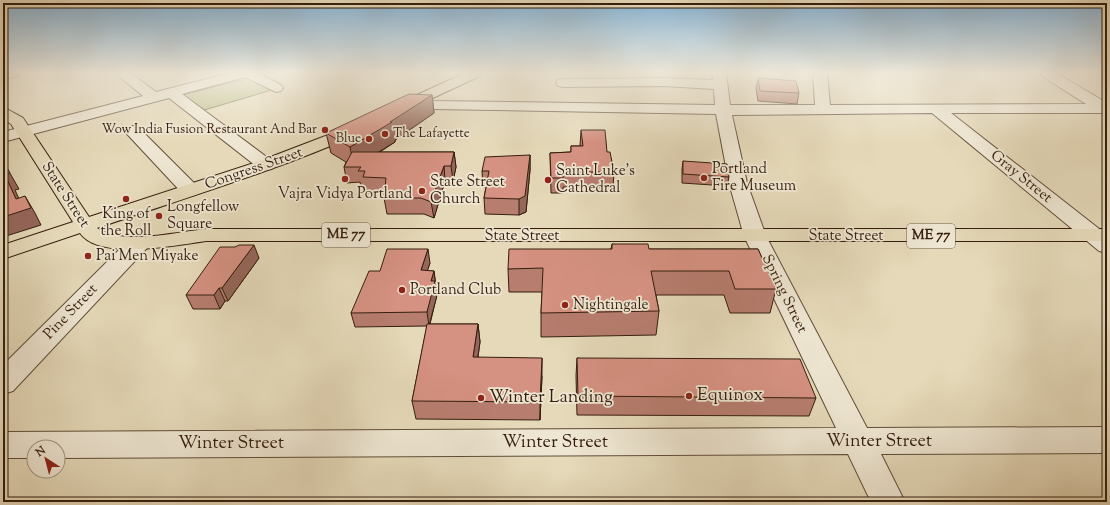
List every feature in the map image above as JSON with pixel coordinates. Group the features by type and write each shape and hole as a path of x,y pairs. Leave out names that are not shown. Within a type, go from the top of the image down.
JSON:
{"main road":[{"name":"Congress Street","path":"3,252 266,166 323,144 424,97"},
{"name":"State Street","path":"3,112 17,121 90,233 108,242 139,242 206,235 755,236 1103,239"}],"street":[{"path":"3,137 160,97"},
{"path":"177,97 266,166"},
{"name":"Spring Street","path":"721,97 738,183 755,236 888,502"},
{"path":"822,97 823,109"},
{"path":"1087,97 1106,108"},
{"path":"412,102 434,105 723,110 1106,108"},
{"name":"Gray Street","path":"935,108 1103,239"},
{"path":"132,131 190,190"},
{"name":"Pine Street","path":"3,383 139,242"},
{"name":"Winter Street","path":"3,445 1107,440"}],"green space":[{"path":"184,97 250,97 201,111"}],"building":[{"path":"404,97 430,97 390,122 392,122 350,147 326,133"},
{"path":"581,130 605,130 607,152 610,152 614,172 563,172 563,178 551,178 550,153 571,152 571,146 583,146"},
{"path":"352,152 454,152 451,166 444,166 431,202 421,198 384,198 386,178 363,177 365,171 358,171 361,167 344,167"},
{"path":"530,155 525,196 519,199 484,198 489,171 482,171 485,157"},
{"path":"3,161 10,173 5,175 16,199 25,196 31,208 3,217"},
{"path":"683,161 727,164 729,177 683,174"},
{"path":"612,244 648,244 649,249 758,249 776,289 735,289 729,271 651,271 659,311 541,313 543,268 508,269 509,249 612,249"},
{"path":"239,245 254,245 222,288 219,288 214,295 186,295 220,247 235,247"},
{"name":"Portland Club","path":"387,249 428,249 421,270 434,271 431,281 435,281 427,312 351,313 369,271 380,271"},
{"name":"Winter Landing","path":"427,324 478,324 473,357 542,358 540,402 412,401"},
{"path":"577,358 800,359 816,398 578,396"}],"place":[{"name":"Wow India Fusion Restaurant And Bar","path":"325,130"},
{"name":"The Lafayette","path":"385,134"},
{"name":"Blue","path":"369,139"},
{"name":"Portland Fire Museum","path":"704,178"},
{"name":"Vajra Vidya Portland","path":"345,179"},
{"name":"Saint Luke's Cathedral","path":"548,180"},
{"name":"State Street Church","path":"422,191"},
{"name":"King of the Roll","path":"126,199"},
{"name":"Longfellow Square","path":"159,216"},
{"name":"Pai Men Miyake","path":"88,256"},
{"name":"Portland Club","path":"402,290"},
{"name":"Nightingale","path":"565,305"},
{"name":"Equinox","path":"689,396"},
{"name":"Winter Landing","path":"481,398"}]}
